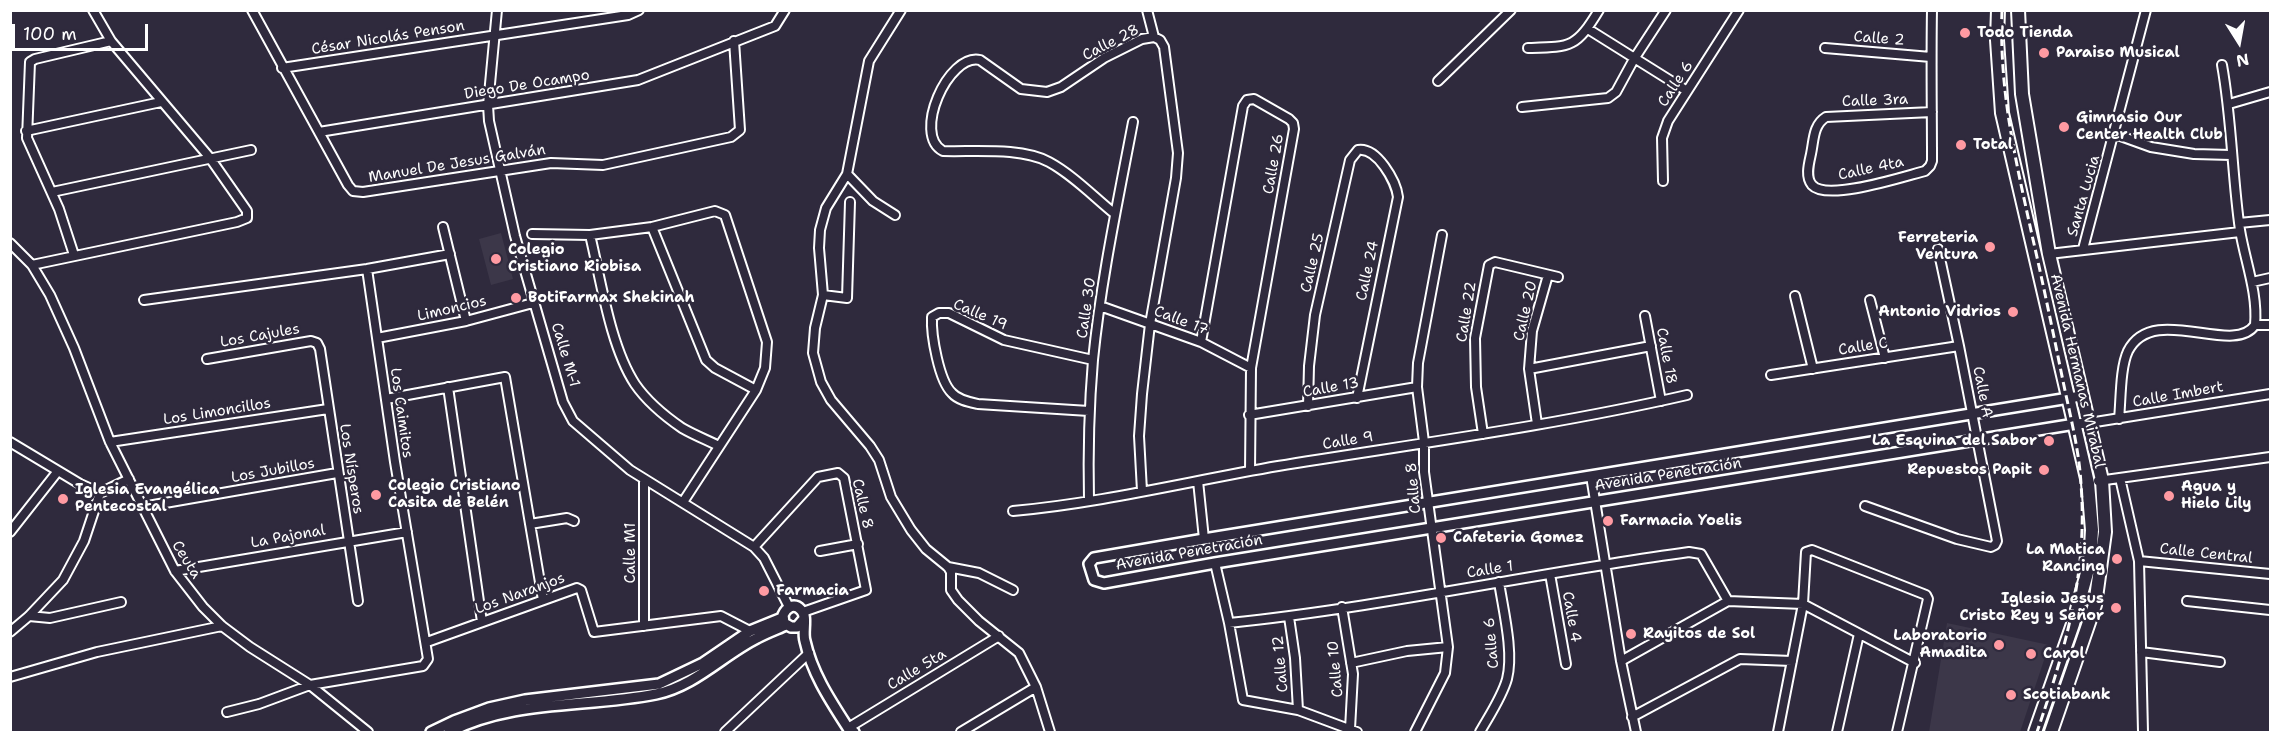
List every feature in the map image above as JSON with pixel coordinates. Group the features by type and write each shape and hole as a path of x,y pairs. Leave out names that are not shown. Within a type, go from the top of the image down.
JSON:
{"main road":[{"name":"Avenida Hermanas Mirabal","path":"1998,10 1997,40 2002,113 2088,483 2092,530 2090,562 2075,615 2035,732"},
{"name":"Avenida Hermanas Mirabal","path":"2018,10 2022,94 2049,254 2102,480 2105,532 2095,605 2051,732"}],"street":[{"path":"32,265 247,218 248,211 210,158 111,41 93,10"},
{"path":"252,10 319,132"},
{"name":"Calle M-1","path":"496,10 488,105 489,121 533,303 563,402 573,421 593,441 644,480 754,547 764,558 789,607"},
{"name":"César Nicolás Penson","path":"282,68 628,15 639,10"},
{"name":"Diego De Ocampo","path":"319,132 638,80 775,26 785,10"},
{"path":"901,10 869,61 858,105 846,174 826,208 820,230 823,295 815,328 813,353 821,382 831,400 879,460 891,497 911,530 926,549 951,572 951,590 979,621 1018,654 1036,687 1050,732"},
{"path":"1146,10 1154,37"},
{"path":"1438,81 1511,10"},
{"path":"1528,48 1566,47 1588,29 1599,10"},
{"path":"1522,107 1608,98 1616,92 1634,58 1666,10"},
{"name":"Calle 6","path":"1663,181 1662,138 1668,121 1739,10"},
{"path":"1932,10 1932,112"},
{"name":"Santa Lucia","path":"2083,249 2146,10"},
{"path":"1588,29 1688,91"},
{"name":"Calle 28","path":"1115,214 1048,161 1028,155 943,151 936,148 931,129 933,108 939,93 959,65 972,59 980,60 1021,89 1047,92 1061,87 1104,58 1142,39 1154,37 1160,40 1164,47 1178,153 1176,178 1150,324 1139,436 1142,491"},
{"path":"74,255 52,192 27,138 30,62 111,41"},
{"name":"Manuel De Jesus Galván","path":"319,132 348,185 353,191 363,192 551,163 603,165 731,137 740,130 734,41"},
{"name":"Calle 2","path":"1825,48 1931,57"},
{"path":"2222,65 2229,104 2231,154 2240,232 2252,282 2255,325"},
{"path":"2229,104 2271,92"},
{"name":"Calle 26","path":"1201,342 1242,106 1247,100 1254,99 1289,119 1293,123 1293,129 1251,368 1250,471"},
{"path":"26,131 161,102"},
{"name":"Calle 3ra","path":"1821,121 1833,116 1932,112"},
{"name":"Calle 4ta","path":"1821,121 1817,125 1808,170 1809,178 1817,189 1844,191 1925,171 1930,166 1932,112"},
{"name":"Calle 30","path":"1089,501 1089,411 1093,360 1115,214 1133,122"},
{"path":"2115,134 2151,147 2194,154 2231,154"},
{"name":"Calle 25","path":"1308,406 1315,315 1350,160 1358,150 1365,149 1376,156"},
{"path":"52,192 251,150"},
{"name":"Calle 24","path":"1357,398 1398,197 1397,187 1376,156"},
{"path":"846,174 873,201 895,215"},
{"path":"823,295 847,298 850,202"},
{"path":"532,234 590,235 651,227 715,210 725,215 767,342 765,368 756,390 683,502"},
{"path":"2239,223 2271,220"},
{"path":"443,227 466,321"},
{"path":"651,227 706,360 715,368 756,390"},
{"path":"2049,254 2240,232"},
{"path":"590,235 613,330 623,359 636,385 658,409 682,428 719,446"},
{"name":"Calle 8","path":"1415,732 1445,672 1448,647 1424,472 1424,442 1417,387 1418,363 1442,235"},
{"name":"Ceuta","path":"10,243 32,265 50,295 74,348 110,442 175,571 203,607 222,626 275,664 310,685 368,732"},
{"name":"Calle A","path":"1865,506 1957,539 1991,547 1997,541 1938,249"},
{"path":"144,300 367,269 450,254"},
{"name":"Calle 22","path":"1483,434 1476,387 1475,338 1489,265 1495,262 1558,277"},
{"name":"Los Caimitos","path":"310,685 423,666 428,659 367,269"},
{"name":"Calle 20","path":"1537,424 1529,369 1532,331 1548,275"},
{"path":"2252,282 2271,278"},
{"path":"1795,296 1813,369"},
{"path":"1870,300 1885,358"},
{"name":"Limoncios","path":"377,338 466,321 533,303"},
{"name":"Calle 17","path":"1100,306 1201,342 1251,368"},
{"name":"Calle 19","path":"1089,411 978,404 965,401 951,393 942,377 931,331 932,318 939,313 949,313 1004,340 1093,360"},
{"name":"Calle 18","path":"1644,316 1661,401"},
{"path":"2119,420 2128,351 2141,336 2167,329 2215,335 2241,334 2248,332 2255,325 2271,325"},
{"name":"Los Cajules","path":"207,359 311,341 317,342"},
{"name":"Los Nísperos","path":"317,342 320,349 358,601"},
{"path":"1529,369 1650,346"},
{"name":"Calle C","path":"1771,375 1959,346"},
{"path":"386,399 502,377 507,380 543,600"},
{"path":"448,387 482,622"},
{"name":"Calle 13","path":"1249,415 1417,387"},
{"name":"Calle Imbert","path":"2090,423 2271,394"},
{"name":"Calle 9","path":"1013,512 1483,434 1687,395"},
{"name":"Avenida Penetración","path":"2083,396 1204,538 1094,558 1089,564 1092,577 1099,583 1104,583 1215,563 2090,423"},
{"name":"Los Limoncillos","path":"110,442 328,409"},
{"path":"10,442 100,493"},
{"path":"2088,483 2271,457"},
{"path":"10,532 58,471"},
{"name":"Los Jubillos","path":"142,507 337,473"},
{"name":"Calle 8","path":"754,547 818,477 838,473 844,477 866,590 803,616"},
{"path":"1591,476 1621,661 1636,732"},
{"path":"2120,478 2139,561 2143,732"},
{"path":"10,632 29,616 63,580 84,541 100,493 129,479"},
{"name":"Calle M1","path":"644,480 644,626"},
{"path":"1198,481 1204,538"},
{"path":"530,524 567,518 574,521"},
{"name":"La Pajonal","path":"175,571 348,540 407,532"},
{"path":"820,551 858,544"},
{"path":"1778,732 1803,604 1806,552 1809,550 1926,595 1928,605 1898,732"},
{"name":"Calle 1","path":"1229,623 1289,617 1605,564 1700,553 1728,601"},
{"name":"Calle Central","path":"2139,561 2271,574"},
{"path":"1215,563 1243,700 1298,710 1354,731"},
{"path":"948,567 979,573 1013,590"},
{"name":"Calle 4","path":"1550,574 1566,664"},
{"name":"Calle 6","path":"1480,732 1507,680 1509,670 1499,582"},
{"name":"Los Naranjos","path":"427,642 579,588 594,632 644,626"},
{"path":"1621,661 1728,601 1803,604 1915,663"},
{"path":"2187,601 2271,610"},
{"path":"29,616 50,618 121,602"},
{"path":"804,640 786,623 784,612 789,607 797,607 803,616 804,640 822,686 851,730"},
{"name":"Calle 10","path":"1342,607 1351,663 1354,731"},
{"path":"644,626 721,616 750,631"},
{"path":"430,732 489,708 525,700 659,684 703,663 750,631 786,623 797,627 803,616"},
{"name":"Calle 12","path":"1289,617 1296,658 1298,710"},
{"path":"449,732 466,724 526,708 657,694 692,680 756,638 786,623"},
{"path":"10,676 97,652 222,626"},
{"path":"1837,732 1859,634"},
{"name":"Calle 5ta","path":"851,730 999,636"},
{"path":"1351,663 1407,651 1448,647"},
{"path":"2141,652 2220,662"},
{"path":"725,732 809,653"},
{"path":"1632,717 1740,659 1792,661"},
{"path":"227,712 259,704 310,685"},
{"path":"964,732 1036,687"}],"shaded area":[{"name":"Colegio Cristiano Riobisa","path":"501,233 513,279 491,285 479,239"},
{"path":"1947,623 2049,645 2020,732 1929,732"}],"railway":[{"path":"2002,10 2003,68 2010,124 2074,432 2081,484 2082,517 2078,580 2057,671 2037,732"}],"place":[{"name":"Todo Tienda","path":"1965,33"},
{"name":"Paraiso Musical","path":"2044,53"},
{"name":"Gimnasio Our Center Health Club","path":"2064,127"},
{"name":"Total","path":"1961,145"},
{"name":"Ferreteria Ventura","path":"1990,247"},
{"name":"Colegio Cristiano Riobisa","path":"496,259"},
{"name":"BotiFarmax Shekinah","path":"516,298"},
{"name":"Antonio Vidrios","path":"2013,312"},
{"name":"La Esquina del Sabor","path":"2049,441"},
{"name":"Repuestos Papit","path":"2044,470"},
{"name":"Colegio Cristiano Casita de Belén","path":"376,495"},
{"name":"Agua y Hielo Lily","path":"2169,496"},
{"name":"Iglesia Evangélica Pentecostal","path":"63,499"},
{"name":"Farmacia Yoelis","path":"1608,521"},
{"name":"Cafeteria Gomez","path":"1441,538"},
{"name":"La Matica Rancing","path":"2117,559"},
{"name":"Farmacia","path":"764,591"},
{"name":"Iglesia Jesus Cristo Rey y Señor","path":"2116,608"},
{"name":"Rayitos de Sol","path":"1631,634"},
{"name":"Laboratorio Amadita","path":"1999,645"},
{"name":"Carol","path":"2031,654"},
{"name":"Scotiabank","path":"2011,695"}]}
